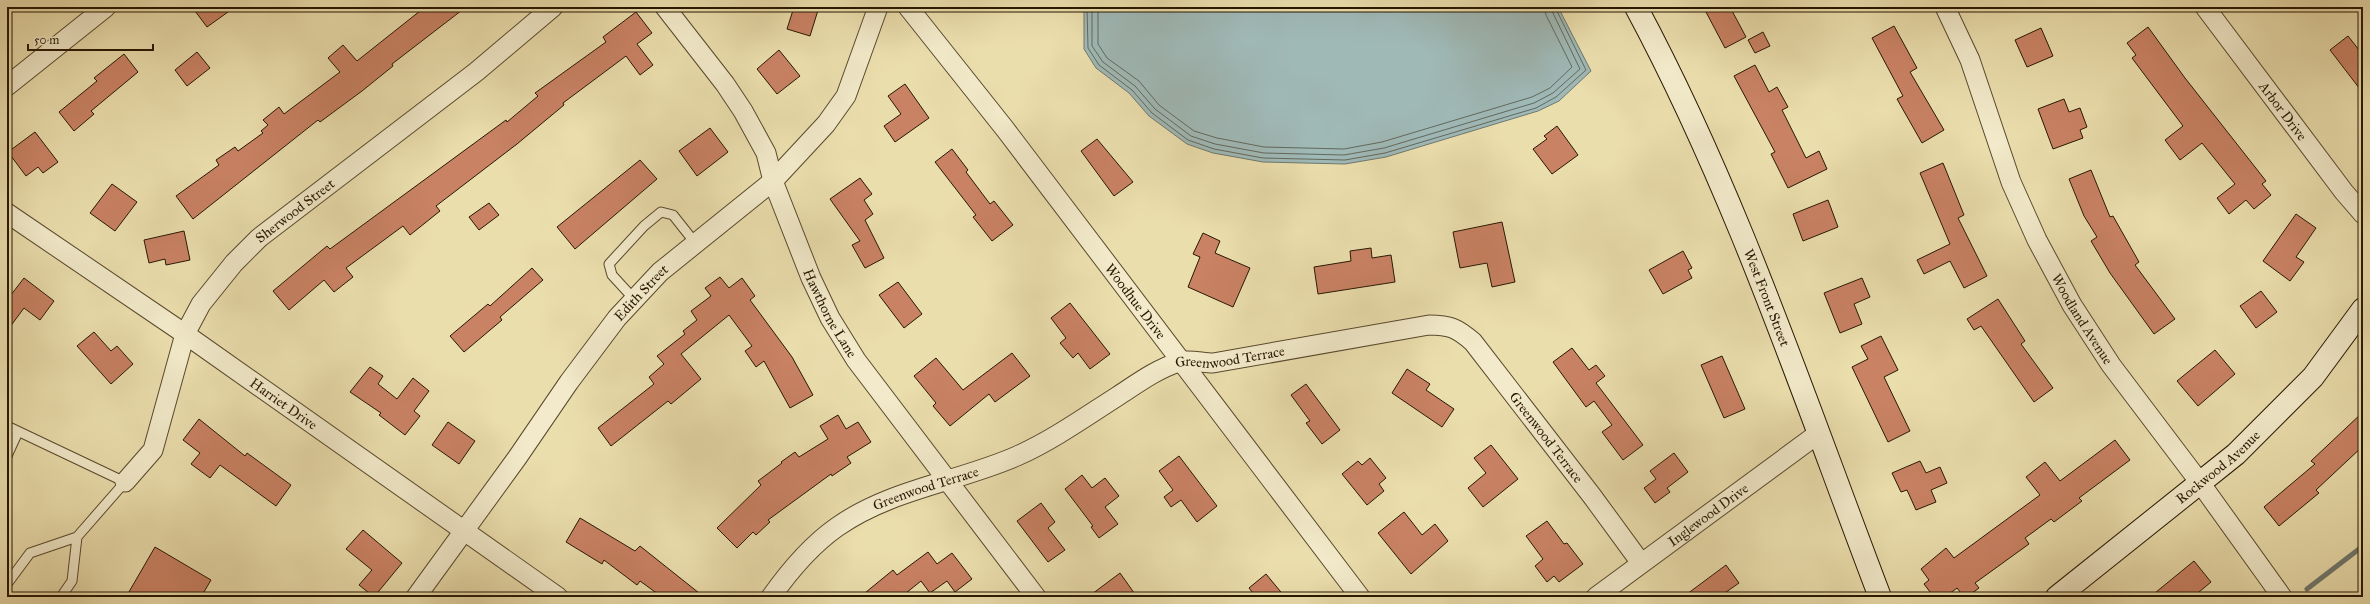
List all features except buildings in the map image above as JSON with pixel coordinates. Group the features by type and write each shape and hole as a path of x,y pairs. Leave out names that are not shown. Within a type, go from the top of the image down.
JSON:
{"street":[{"path":"7,86 106,7"},
{"name":"Sherwood Street","path":"125,482 153,450 186,334 201,304 220,279 259,238 476,72 553,7"},
{"name":"Hawthorne Lane","path":"666,7 725,84 743,111 766,153 773,181 811,278 830,318 856,360 1036,597"},
{"name":"Edith Street","path":"416,597 569,382 634,299 660,272 773,181 826,124 846,96 878,7"},
{"name":"Woodhue Drive","path":"908,7 1005,129 1181,362 1212,399 1360,597"},
{"name":"West Front Street","path":"1636,7 1681,95 1740,231 1819,433 1880,597"},
{"name":"Woodland Avenue","path":"1945,7 1970,60 2011,182 2037,240 2072,305 2111,365 2201,484 2282,597"},
{"name":"Arbor Drive","path":"2205,7 2321,162 2363,214"},
{"name":"Harriet Drive","path":"7,213 186,334 463,532 558,597"},
{"name":"Rockwood Avenue","path":"2057,597 2201,484 2241,449 2313,377 2362,312"},
{"name":"Greenwood Terrace","path":"771,597 807,551 837,527 865,510 891,498 948,482 1016,456 1054,438 1147,377 1181,362 1212,363 1429,325 1444,325 1458,329 1473,342 1592,496 1641,563"},
{"name":"Inglewood Drive","path":"1596,597 1819,433"}],"lane":[{"path":"634,299 612,275 608,264 644,226 661,212 673,215 696,244"},
{"path":"7,426 125,482 77,537 30,553 7,584"},
{"path":"7,456 18,432"},
{"path":"61,597 72,581 77,537"}],"water":[{"path":"1084,7 1558,7 1591,71 1559,101 1538,111 1386,157 1345,164 1263,162 1213,153 1187,144 1149,116 1129,93 1096,68 1084,49"}],"waterway":[{"path":"2307,589 2363,546"}]}
